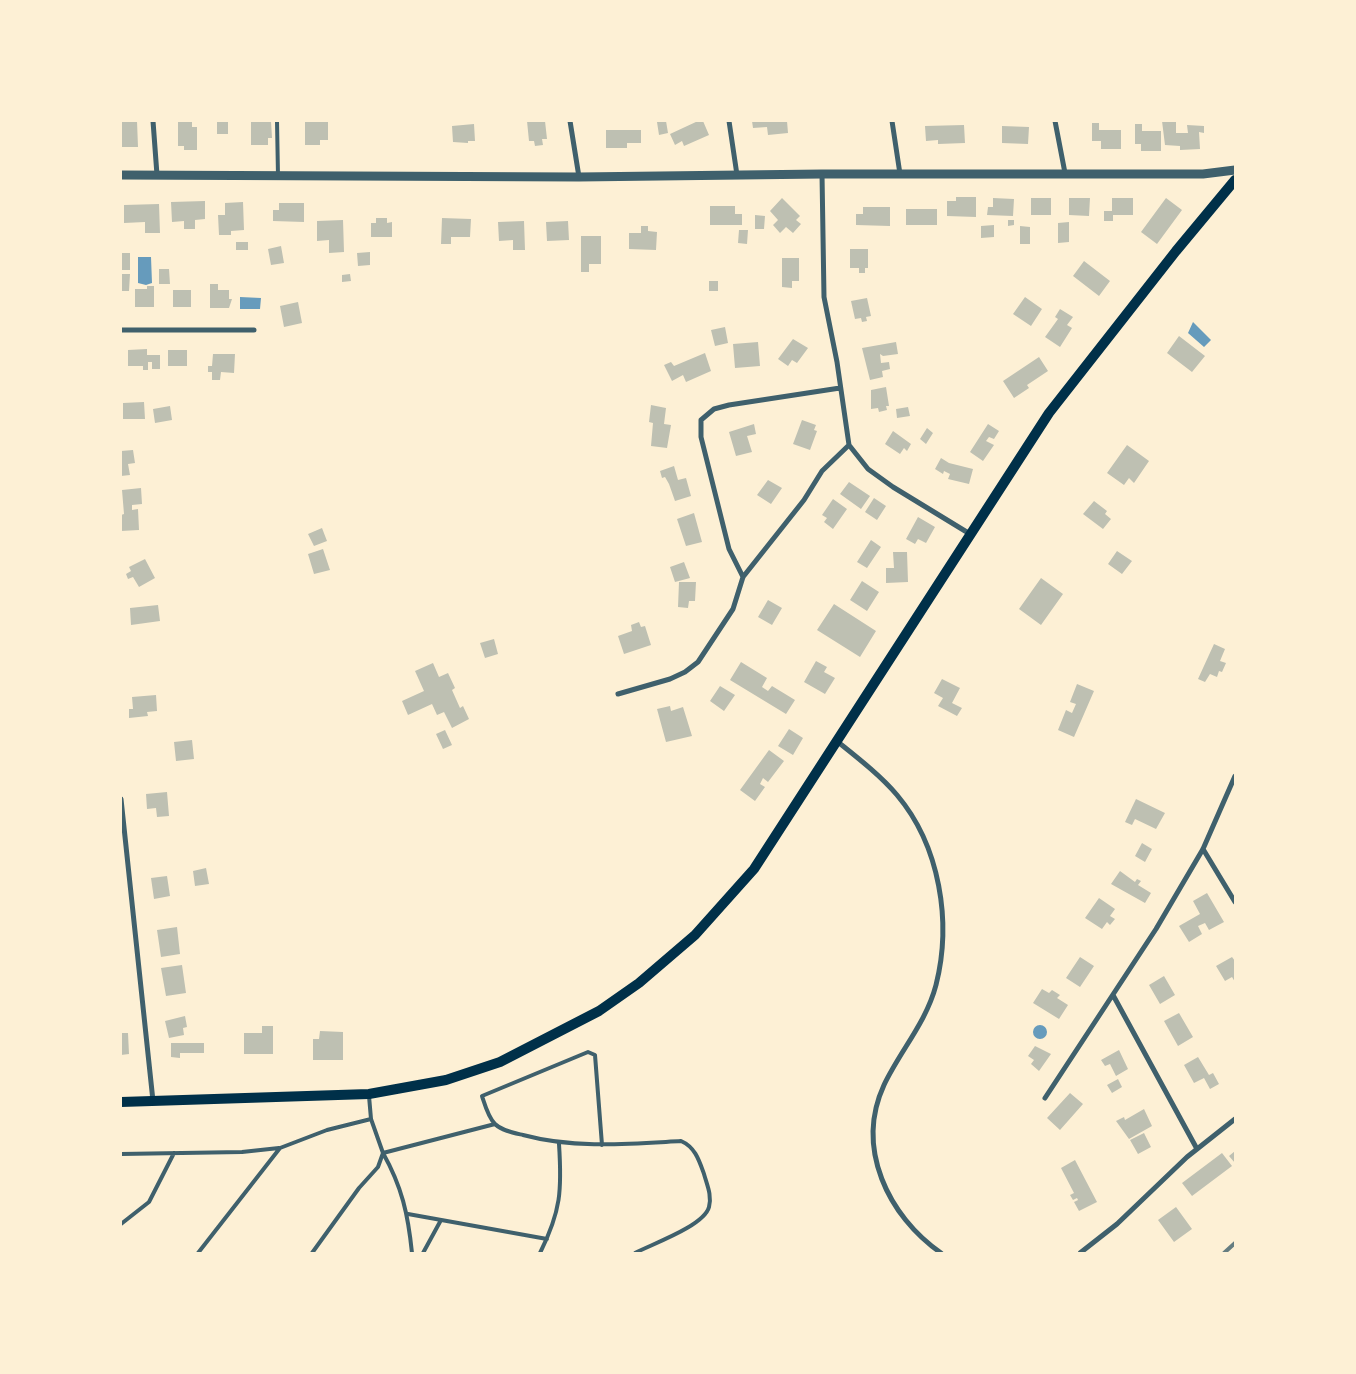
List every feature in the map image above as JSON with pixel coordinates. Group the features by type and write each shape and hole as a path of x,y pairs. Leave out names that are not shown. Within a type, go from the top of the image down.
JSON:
{"main road":[{"path":"121,1102 369,1094 446,1080 500,1062 599,1011 669,960 725,904 754,869 838,742 1049,413 1176,251 1235,180"}],"street":[{"path":"153,121 157,175"},
{"path":"570,121 579,177"},
{"path":"729,121 737,175"},
{"path":"892,121 900,174"},
{"path":"1055,121 1064,173"},
{"path":"121,175 579,177 822,174 1202,174 1235,170"},
{"path":"822,174 824,297 849,445 868,469 893,487 971,534"},
{"path":"121,330 254,330"},
{"path":"744,577 734,564 726,540 701,437 701,420 714,409 729,405 840,388"},
{"path":"618,694 670,679 685,672 698,662 733,609 744,577 804,500 822,472 849,445"},
{"path":"838,742 897,795 922,835 931,857 939,890 942,938 936,986 924,1016 883,1087 875,1118 874,1134 877,1166 888,1196 916,1234 941,1253"},
{"path":"1045,1098 1156,929 1204,848 1235,776"},
{"path":"121,799 153,1101"},
{"path":"1204,848 1235,902"},
{"path":"1113,995 1198,1149"},
{"path":"1080,1253 1117,1224 1198,1149 1235,1119"}],"lane":[{"path":"277,121 278,176"},
{"path":"602,1145 595,1055 588,1052 482,1096 495,1124 508,1131 559,1144 602,1145 681,1141 689,1145 698,1158 710,1194 708,1209 697,1222 635,1253"},
{"path":"369,1094 371,1119 383,1153 397,1178 408,1214 412,1253"},
{"path":"121,1154 242,1152 280,1148 327,1130 371,1119"},
{"path":"383,1153 495,1124"},
{"path":"540,1253 557,1216 560,1201 559,1144"},
{"path":"198,1253 280,1148"},
{"path":"121,1224 149,1202 174,1153"},
{"path":"312,1253 359,1188 378,1167 383,1153"},
{"path":"408,1214 547,1239"},
{"path":"424,1253 441,1220"}],"water":[{"path":"138,257 151,257 152,283 146,285 138,283"},
{"path":"240,297 261,298 260,309 240,309"},
{"path":"1193,322 1211,340 1204,347 1188,333"},
{"path":"1037,1025 1043,1025 1047,1032 1043,1039 1037,1039 1033,1035 1033,1029"}],"building":[{"path":"121,121 137,121 138,147 121,147"},
{"path":"178,121 192,121 192,127 197,127 197,150 184,150 184,146 178,146"},
{"path":"217,121 228,121 228,134 217,134"},
{"path":"251,121 271,121 272,138 268,138 268,145 251,145"},
{"path":"305,121 328,121 328,140 320,140 320,145 305,145"},
{"path":"527,121 545,121 547,139 542,139 543,145 535,146 534,141 529,141"},
{"path":"666,121 668,133 659,135 657,122"},
{"path":"698,121 703,121 709,135 684,146 682,141 675,145 670,134"},
{"path":"752,121 787,121 788,133 768,135 767,127 753,128"},
{"path":"1162,121 1176,121 1176,133 1188,133 1187,125 1204,126 1204,133 1199,132 1200,149 1180,150 1180,146 1165,145"},
{"path":"1092,123 1099,123 1099,130 1121,130 1121,149 1101,149 1101,141 1092,141"},
{"path":"474,124 475,141 468,141 468,143 453,142 452,126"},
{"path":"1135,124 1142,124 1142,131 1161,131 1161,151 1141,151 1141,144 1135,144"},
{"path":"964,125 965,143 938,144 938,140 926,141 925,126"},
{"path":"1002,126 1029,127 1028,144 1002,143"},
{"path":"606,130 641,130 641,143 627,143 627,148 606,148"},
{"path":"956,197 976,197 976,217 947,216 947,201 956,201"},
{"path":"782,198 800,216 796,220 801,224 793,233 786,227 780,233 773,225 778,220 770,211"},
{"path":"993,198 1014,199 1013,216 987,215 988,207 993,207"},
{"path":"1031,198 1051,198 1051,215 1031,215"},
{"path":"1069,198 1090,198 1089,216 1069,215"},
{"path":"1112,198 1133,198 1133,215 1113,215 1113,221 1104,221 1104,211 1112,211"},
{"path":"1166,198 1182,210 1157,244 1141,232"},
{"path":"205,201 205,219 195,220 195,229 184,229 184,221 172,222 171,202"},
{"path":"243,202 244,230 231,231 231,235 219,235 218,215 225,215 225,203"},
{"path":"279,203 304,203 304,222 273,221 273,210 279,210"},
{"path":"159,204 160,233 145,233 145,222 124,223 124,205"},
{"path":"710,206 735,206 735,214 742,214 742,225 710,225"},
{"path":"863,207 890,207 890,226 856,225 856,214 863,214"},
{"path":"906,209 937,209 937,225 906,225"},
{"path":"755,215 765,216 764,229 755,229"},
{"path":"376,218 387,218 387,223 392,222 392,237 371,237 371,223 376,223"},
{"path":"442,218 471,219 470,237 451,237 451,244 441,244"},
{"path":"343,220 344,252 329,253 329,240 317,241 317,221"},
{"path":"1008,220 1014,220 1014,225 1008,226"},
{"path":"524,221 525,250 513,250 513,240 499,241 498,222"},
{"path":"568,221 569,240 547,241 546,222"},
{"path":"1069,222 1069,242 1058,243 1058,223"},
{"path":"994,225 994,237 981,238 981,226"},
{"path":"641,226 648,226 648,231 657,232 656,250 629,249 629,233 641,233"},
{"path":"1020,226 1030,227 1030,244 1020,244"},
{"path":"739,230 748,230 747,244 738,243"},
{"path":"581,236 601,236 601,264 589,264 589,272 581,272"},
{"path":"236,242 248,242 248,250 236,250"},
{"path":"281,246 284,263 271,265 268,249"},
{"path":"850,249 868,249 868,268 865,268 865,273 859,273 859,268 850,268"},
{"path":"370,252 370,265 358,266 357,253"},
{"path":"121,253 130,253 130,270 121,270"},
{"path":"782,258 799,258 799,281 792,281 792,288 782,287"},
{"path":"1084,261 1110,281 1099,296 1073,276"},
{"path":"159,269 169,269 170,284 159,284"},
{"path":"121,274 130,274 129,291 121,291"},
{"path":"350,274 351,281 342,282 342,275"},
{"path":"709,281 718,281 718,291 709,291"},
{"path":"210,284 218,284 218,290 229,290 229,299 232,299 229,308 210,308"},
{"path":"147,286 154,286 154,307 135,307 135,289 147,289"},
{"path":"173,290 191,290 191,307 173,307"},
{"path":"1025,297 1042,309 1031,326 1013,314"},
{"path":"867,298 871,316 866,317 867,321 862,322 861,318 855,319 851,301"},
{"path":"298,302 302,323 284,327 280,306"},
{"path":"1060,309 1073,317 1067,325 1072,328 1060,347 1045,337 1058,319 1055,317"},
{"path":"725,327 728,343 715,346 711,330"},
{"path":"1179,336 1205,356 1192,372 1167,353"},
{"path":"793,339 808,348 797,363 792,360 788,366 778,359"},
{"path":"758,342 760,366 735,368 733,344"},
{"path":"896,342 898,354 883,356 880,354 881,363 889,362 890,369 882,371 883,377 870,380 862,348"},
{"path":"147,349 147,355 160,355 160,369 152,369 152,362 148,362 148,370 143,370 143,366 128,366 128,350"},
{"path":"168,350 187,350 187,366 168,366"},
{"path":"705,353 711,371 686,382 683,375 672,381 664,365 671,362 674,366"},
{"path":"213,354 235,354 234,373 221,372 220,380 212,380 212,372 208,372 208,366 212,366"},
{"path":"1039,357 1048,371 1027,385 1029,388 1014,398 1003,381"},
{"path":"886,387 889,406 886,406 887,410 879,412 878,408 871,409 871,390"},
{"path":"144,402 145,419 123,419 123,403"},
{"path":"651,405 666,408 664,424 671,425 667,448 651,446 653,423 649,422"},
{"path":"170,406 172,420 155,423 153,409"},
{"path":"908,407 910,416 897,418 896,409"},
{"path":"802,420 816,425 814,430 817,431 810,450 793,444"},
{"path":"754,424 756,434 747,436 752,452 736,456 729,432"},
{"path":"988,424 999,431 994,439 989,437 986,441 994,445 983,461 970,452"},
{"path":"927,428 933,433 926,444 920,439"},
{"path":"893,431 911,444 907,451 904,448 900,454 885,444"},
{"path":"1127,445 1149,461 1134,483 1129,478 1124,485 1107,473"},
{"path":"133,450 135,463 128,464 130,475 121,476 121,451"},
{"path":"941,458 949,463 973,469 969,484 948,479 950,474 944,471 943,474 935,469"},
{"path":"674,466 678,480 686,478 691,496 675,501 669,484 665,477 662,478 660,471"},
{"path":"768,480 782,488 771,504 757,495"},
{"path":"849,482 870,496 861,509 840,494"},
{"path":"141,488 142,504 132,505 132,510 138,509 139,530 121,531 121,515 124,514 122,490"},
{"path":"874,498 886,506 877,520 865,512"},
{"path":"833,499 847,509 833,529 824,522 827,518 822,515"},
{"path":"1094,501 1107,511 1105,514 1111,519 1103,529 1083,514"},
{"path":"694,513 702,542 686,546 677,519"},
{"path":"918,517 935,527 926,543 918,539 915,544 906,539"},
{"path":"322,528 327,541 314,546 308,534"},
{"path":"871,540 881,547 867,568 857,562"},
{"path":"323,549 330,570 314,574 308,554"},
{"path":"1117,551 1132,561 1122,574 1108,564"},
{"path":"893,552 907,552 908,582 886,583 886,568 894,568"},
{"path":"145,559 155,578 139,587 133,577 128,579 126,574 131,571 129,567"},
{"path":"684,562 690,578 675,582 670,567"},
{"path":"1041,578 1063,594 1041,625 1019,609"},
{"path":"862,581 879,592 867,611 850,600"},
{"path":"679,582 696,582 695,601 689,601 688,608 678,607"},
{"path":"768,600 782,608 772,625 758,617"},
{"path":"834,604 876,631 860,657 817,630"},
{"path":"158,605 160,621 131,625 130,608"},
{"path":"639,622 641,627 645,626 651,645 624,654 618,636 632,631 631,625"},
{"path":"494,639 498,654 485,658 480,643"},
{"path":"1214,644 1225,649 1220,661 1226,663 1222,672 1219,671 1217,677 1210,674 1205,682 1198,679"},
{"path":"816,661 827,667 824,672 835,678 825,694 804,682"},
{"path":"741,662 767,678 762,687 768,691 772,686 795,700 786,714 730,680"},
{"path":"433,663 439,677 448,673 455,688 452,690 460,708 463,706 469,719 452,728 444,712 437,715 432,704 408,715 402,701 424,691 415,671"},
{"path":"942,679 960,688 952,703 962,708 957,716 938,706 943,698 934,693"},
{"path":"1077,684 1094,691 1074,737 1058,730 1066,710 1072,713 1076,704 1070,702"},
{"path":"720,686 735,695 724,711 710,701"},
{"path":"156,695 157,711 147,712 148,716 129,718 129,709 133,709 132,697"},
{"path":"670,706 671,711 683,707 692,736 666,742 657,709"},
{"path":"789,729 803,738 793,755 778,746"},
{"path":"445,730 452,745 443,749 436,734"},
{"path":"192,740 194,759 176,761 174,742"},
{"path":"769,750 784,761 768,782 763,778 760,784 765,787 755,801 740,790"},
{"path":"167,792 169,816 157,817 156,808 147,809 146,794"},
{"path":"1136,799 1165,813 1156,829 1135,819 1132,825 1125,822"},
{"path":"1142,843 1152,849 1145,862 1135,856"},
{"path":"206,868 209,884 195,886 193,871"},
{"path":"1120,871 1135,882 1137,879 1141,881 1138,885 1151,893 1145,903 1111,884"},
{"path":"167,876 170,896 154,899 151,878"},
{"path":"1207,893 1224,922 1209,930 1205,923 1198,926 1202,934 1189,942 1179,926 1200,914 1193,901"},
{"path":"1099,898 1115,909 1110,916 1115,919 1110,925 1107,922 1102,929 1085,918"},
{"path":"177,927 180,954 161,957 157,930"},
{"path":"1080,957 1094,966 1080,987 1066,978"},
{"path":"1232,957 1235,961 1235,982 1232,977 1225,981 1216,966"},
{"path":"182,965 186,993 166,996 161,968"},
{"path":"1164,976 1175,995 1160,1004 1149,985"},
{"path":"1042,989 1049,993 1052,990 1060,995 1057,998 1068,1005 1059,1019 1033,1003"},
{"path":"1179,1013 1193,1037 1178,1046 1164,1021"},
{"path":"185,1016 187,1027 183,1028 184,1035 169,1038 165,1021"},
{"path":"262,1026 273,1026 273,1054 244,1054 244,1033 262,1033"},
{"path":"320,1031 343,1032 343,1060 313,1060 313,1039 319,1039"},
{"path":"121,1033 128,1033 129,1054 121,1055"},
{"path":"171,1043 204,1043 204,1053 180,1053 180,1058 171,1057"},
{"path":"1035,1046 1051,1054 1039,1071 1031,1064 1034,1060 1028,1056"},
{"path":"1119,1050 1128,1069 1116,1076 1110,1064 1105,1066 1101,1060"},
{"path":"1198,1057 1209,1075 1213,1073 1219,1084 1210,1089 1204,1078 1194,1083 1184,1065"},
{"path":"1118,1079 1122,1087 1112,1093 1107,1085"},
{"path":"1070,1093 1083,1104 1060,1130 1047,1118"},
{"path":"1144,1109 1152,1126 1129,1139 1116,1121 1124,1117 1125,1120"},
{"path":"1144,1133 1151,1147 1138,1154 1130,1140"},
{"path":"1235,1151 1235,1163 1229,1156"},
{"path":"1222,1153 1232,1166 1192,1196 1182,1183"},
{"path":"1075,1160 1097,1202 1079,1211 1074,1202 1078,1200 1077,1198 1073,1200 1070,1195 1074,1193 1061,1168"},
{"path":"1176,1207 1192,1229 1174,1242 1158,1220"}],"railway":[{"path":"1224,1253 1235,1243"}]}
